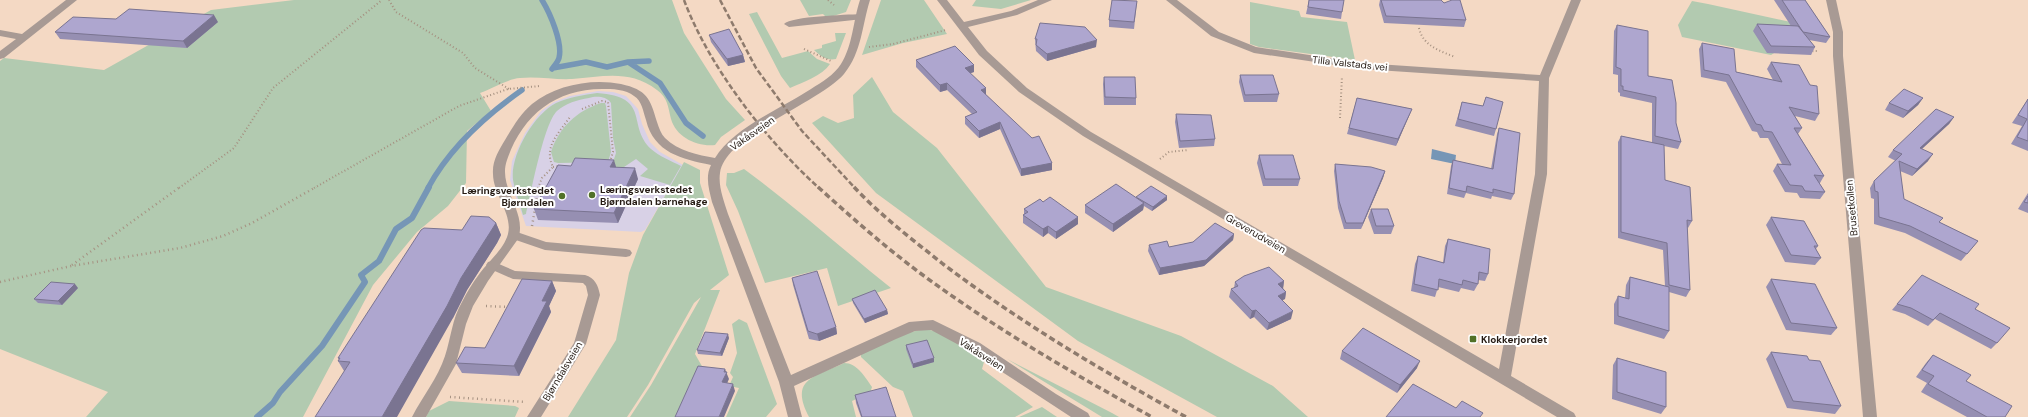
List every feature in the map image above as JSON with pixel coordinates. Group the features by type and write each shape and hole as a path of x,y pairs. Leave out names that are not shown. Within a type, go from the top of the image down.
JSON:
{"street":[{"path":"0,56 72,0"},
{"name":"Vakåsveien","path":"718,162 736,142 829,81 840,72 853,50 860,27 860,17 865,0"},
{"path":"942,0 962,25 1014,13 1047,0"},
{"name":"Tilla Valstads vei","path":"1170,0 1215,34 1254,50 1343,63 1544,78"},
{"path":"1504,377 1541,174 1544,78 1576,0"},
{"name":"Brusetkollen","path":"1831,0 1838,32 1838,56 1870,417"},
{"name":"Greverudveien","path":"962,25 983,52 1023,90 1087,134 1570,417"},
{"path":"0,33 24,37"},
{"path":"419,417 452,356 460,321 469,304 492,265 517,236 498,178 499,165 503,153 528,114 541,103 562,92 586,86 603,85 632,90 641,96 649,106 657,135 666,144 680,152 700,159 718,162 714,171 716,191 727,226 787,383 795,417"},
{"name":"Vakåsveien","path":"787,383 891,335 914,326 933,325 974,347 1038,390 1083,417"}],"lane":[{"path":"790,24 814,20 860,17"},
{"path":"517,236 545,246 626,253"},
{"name":"Bjørndalsveien","path":"492,265 513,275 585,279 590,282 593,287 594,295 580,344 534,417"}],"path":[{"path":"72,266 234,148 273,88 382,0"},
{"path":"389,0 396,12 463,52 475,68 509,89"},
{"path":"853,50 893,44 962,25"},
{"path":"1419,28 1422,39 1427,44 1459,58"},
{"path":"804,49 811,50 825,60 835,63"},
{"path":"1810,54 1812,54 1813,51 1818,51"},
{"path":"1340,118 1343,63"},
{"path":"0,282 72,266 180,248 223,236 252,223 459,106 485,95 509,89 545,86 553,87 562,92"},
{"path":"582,109 602,102 608,102 613,152 612,159 607,166"},
{"path":"553,167 549,153 551,144 570,117"},
{"path":"1151,172 1159,165 1160,159 1165,153 1175,150 1188,150"},
{"path":"517,236 532,227 538,191 544,175 553,167 564,166"},
{"path":"469,304 511,308"},
{"path":"431,395 543,403"}],"shaded area":[{"path":"598,91 613,92 626,96 638,109 642,124 650,142 660,152 683,165 645,230 641,232 526,226 510,180 512,161 525,133 541,111 554,102 570,96"}],"green space":[{"path":"294,0 672,0 684,33 726,99 745,120 721,137 715,145 701,144 688,140 677,131 671,119 667,103 661,93 647,83 626,77 605,76 572,79 533,77 520,78 505,82 480,93 491,111 467,131 466,183 448,206 417,232 373,285 303,417 86,417 108,392 0,349 0,61 4,58 104,70 211,10"},
{"path":"800,0 851,0 846,12 827,18 823,14 809,16"},
{"path":"881,0 924,0 947,34 903,43 862,55"},
{"path":"976,0 1031,0 1001,9 972,6"},
{"path":"1692,1 1823,29 1794,40 1771,55 1682,37 1678,25"},
{"path":"1250,2 1299,11 1301,17 1347,22 1355,60 1259,47 1250,44"},
{"path":"757,12 782,58 808,51 817,59 830,64 827,68 806,81 790,88 781,76 749,14"},
{"path":"835,33 846,33 836,59 824,58 814,50 822,48 822,45 836,41"},
{"path":"872,77 893,112 937,148 1046,287 1181,336 1273,386 1308,417 1217,417 1078,341 876,193 812,123 823,116 838,123 854,118 853,95"},
{"path":"597,93 614,96 625,100 632,106 640,131 644,140 651,149 681,166 670,185 640,176 648,169 636,159 621,169 616,167 613,162 616,153 613,138 611,103 601,97 585,99 572,102 564,106 557,111 552,118 543,143 526,214 523,215 513,180 513,170 515,159 525,136 540,116 556,103 582,95"},
{"path":"605,103 606,106 611,152 608,162 554,162 551,152 554,143 564,128 577,115 592,106"},
{"path":"684,162 700,170 700,183 729,275 710,290 720,290 695,354 715,389 712,417 630,417 651,385 701,297 694,303 648,385 627,417 568,417 616,340 629,273 643,235"},
{"path":"744,169 782,198 891,288 838,306 827,268 765,283 738,211 726,185 727,173 734,173"},
{"path":"739,319 747,323 777,404 766,417 726,417 739,388 729,386 733,377 730,373 737,353 732,324"},
{"path":"925,329 949,337 984,362 982,369 1033,407 1015,417 913,417 903,391 893,387 861,357 861,354 906,333"},
{"path":"1007,359 1112,413 1119,417 1102,417"},
{"path":"844,363 853,365 857,368 872,387 870,393 852,401 856,417 809,417 802,394 803,387 814,376"},
{"path":"449,401 515,406 519,408 515,417 426,417 429,411"},
{"path":"1042,407 1057,417 1019,417"}],"water":[{"path":"1432,149 1456,155 1455,164 1431,159"}],"building":[{"path":"1112,0 1137,1 1134,22 1109,20"},
{"path":"1309,0 1344,0 1342,12 1308,7"},
{"path":"1381,0 1441,0 1444,3 1452,0 1460,0 1466,20 1386,16"},
{"path":"1782,0 1805,0 1830,37 1803,32"},
{"path":"129,9 214,15 183,41 55,32 73,17 116,19"},
{"path":"1040,23 1085,27 1097,40 1047,54 1036,45 1037,39 1035,39"},
{"path":"1757,24 1798,26 1815,47 1771,46"},
{"path":"1617,25 1648,31 1648,76 1672,80 1676,103 1676,123 1681,142 1655,136 1656,97 1623,90 1623,86 1621,86 1621,69 1616,67"},
{"path":"729,29 743,55 727,59 709,35"},
{"path":"1702,43 1734,49 1736,72 1782,82 1771,62 1799,65 1810,85 1817,86 1819,114 1789,107 1802,128 1794,128 1824,176 1814,175 1825,192 1805,191 1802,186 1790,185 1777,164 1791,165 1772,132 1764,131 1761,125 1756,124 1729,75 1704,70"},
{"path":"955,46 974,65 965,68 986,88 981,90 1032,138 1039,136 1052,163 1021,169 1000,122 979,131 965,117 977,112 947,83 940,85 916,60"},
{"path":"1240,75 1273,75 1279,94 1245,95"},
{"path":"1104,77 1135,77 1136,98 1105,97"},
{"path":"1904,89 1923,98 1908,111 1889,103"},
{"path":"1486,97 1503,102 1496,129 1458,119 1462,102 1483,106"},
{"path":"1357,98 1412,109 1398,139 1349,128"},
{"path":"2028,99 2028,141 2017,137 2027,119 2018,115"},
{"path":"1936,109 1954,117 1920,148 1933,154 1917,169 1899,161 1904,199 1943,218 1939,222 1978,241 1967,254 1910,226 1879,217 1878,192 1875,191 1874,181 1902,154 1893,150"},
{"path":"1176,114 1211,115 1215,139 1180,141"},
{"path":"1499,128 1520,133 1514,194 1493,189 1493,193 1467,186 1466,192 1449,188 1453,160 1493,169"},
{"path":"1621,136 1664,145 1665,180 1690,187 1692,221 1687,220 1690,290 1669,285 1667,243 1621,232"},
{"path":"1259,155 1293,155 1300,179 1265,179"},
{"name":"Læringsverkstedet Bjørndalen","path":"575,158 614,160 610,167 635,168 614,213 534,209 558,165 571,166"},
{"path":"1335,164 1371,167 1385,171 1363,223 1346,223 1339,201"},
{"path":"1116,184 1144,203 1113,224 1085,205"},
{"path":"1151,186 1167,196 1153,207 1136,197"},
{"path":"2028,196 2028,203 2024,202"},
{"path":"1050,197 1078,217 1056,232 1048,226 1043,229 1023,215 1028,212 1024,209 1040,199 1043,202"},
{"path":"1371,209 1388,209 1394,226 1376,226"},
{"path":"471,216 489,217 496,223 461,278 447,306 382,417 315,417 350,362 338,361 340,358 338,358 421,230 424,228 462,230"},
{"path":"1771,217 1804,221 1818,246 1814,246 1821,258 1791,255"},
{"path":"1215,223 1234,234 1206,260 1160,268 1149,245 1167,241 1169,247 1193,242"},
{"path":"1448,239 1490,249 1488,274 1479,272 1478,284 1463,280 1462,285 1439,279 1438,290 1414,284 1418,256 1444,263"},
{"path":"1269,267 1284,281 1278,284 1286,292 1278,296 1293,311 1269,323 1256,310 1252,311 1231,289 1238,286 1235,282 1244,276"},
{"path":"817,271 836,327 817,334 808,331 792,278"},
{"path":"1922,275 1979,304 1975,309 2010,328 1997,343 1940,313 1933,320 1911,308 1897,304"},
{"path":"1630,277 1669,287 1669,331 1618,316 1618,296 1629,299"},
{"path":"522,279 552,281 542,301 547,301 514,366 456,363 465,347 485,348"},
{"path":"1771,279 1815,284 1837,328 1791,323"},
{"path":"51,282 75,284 58,301 34,299"},
{"path":"875,290 887,310 864,319 852,299"},
{"path":"1363,328 1420,361 1400,385 1342,351"},
{"path":"705,332 728,334 720,353 697,350"},
{"path":"927,340 934,358 913,364 906,345"},
{"path":"1771,352 1807,356 1809,360 1820,361 1841,406 1793,401"},
{"path":"1933,355 1971,375 1966,381 2012,406 2005,417 1987,417 1928,384 1934,376 1922,370"},
{"path":"1617,358 1666,372 1666,407 1617,392"},
{"path":"698,366 725,369 724,372 727,372 722,382 733,384 719,417 675,417"},
{"path":"1413,384 1456,408 1462,401 1483,413 1480,417 1386,417"},
{"path":"886,387 896,417 862,417 855,395"}],"waterway":[{"path":"542,0 549,12 559,44 559,58 552,69"},
{"path":"628,62 649,61"},
{"path":"553,68 586,62 607,67 628,62"},
{"path":"628,62 660,83 686,123 703,136"},
{"path":"428,188 447,159 469,133 522,90"},
{"path":"257,417 273,403 280,392 322,346 365,282 361,275 379,261 396,229 412,218 429,187"}],"railway":[{"path":"684,0 708,51 741,101 779,148 819,188"},
{"path":"720,0 756,68 802,131 855,188"},
{"path":"818,187 894,252 948,293 1033,349 1152,417"},
{"path":"855,188 886,217 943,264 1002,306 1093,364 1186,417"}],"place":[{"name":"Læringsverkstedet Bjørndalen barnehage","path":"592,195"},
{"name":"Læringsverkstedet Bjørndalen","path":"562,196"},
{"name":"Klokkerjordet","path":"1473,339"}]}
